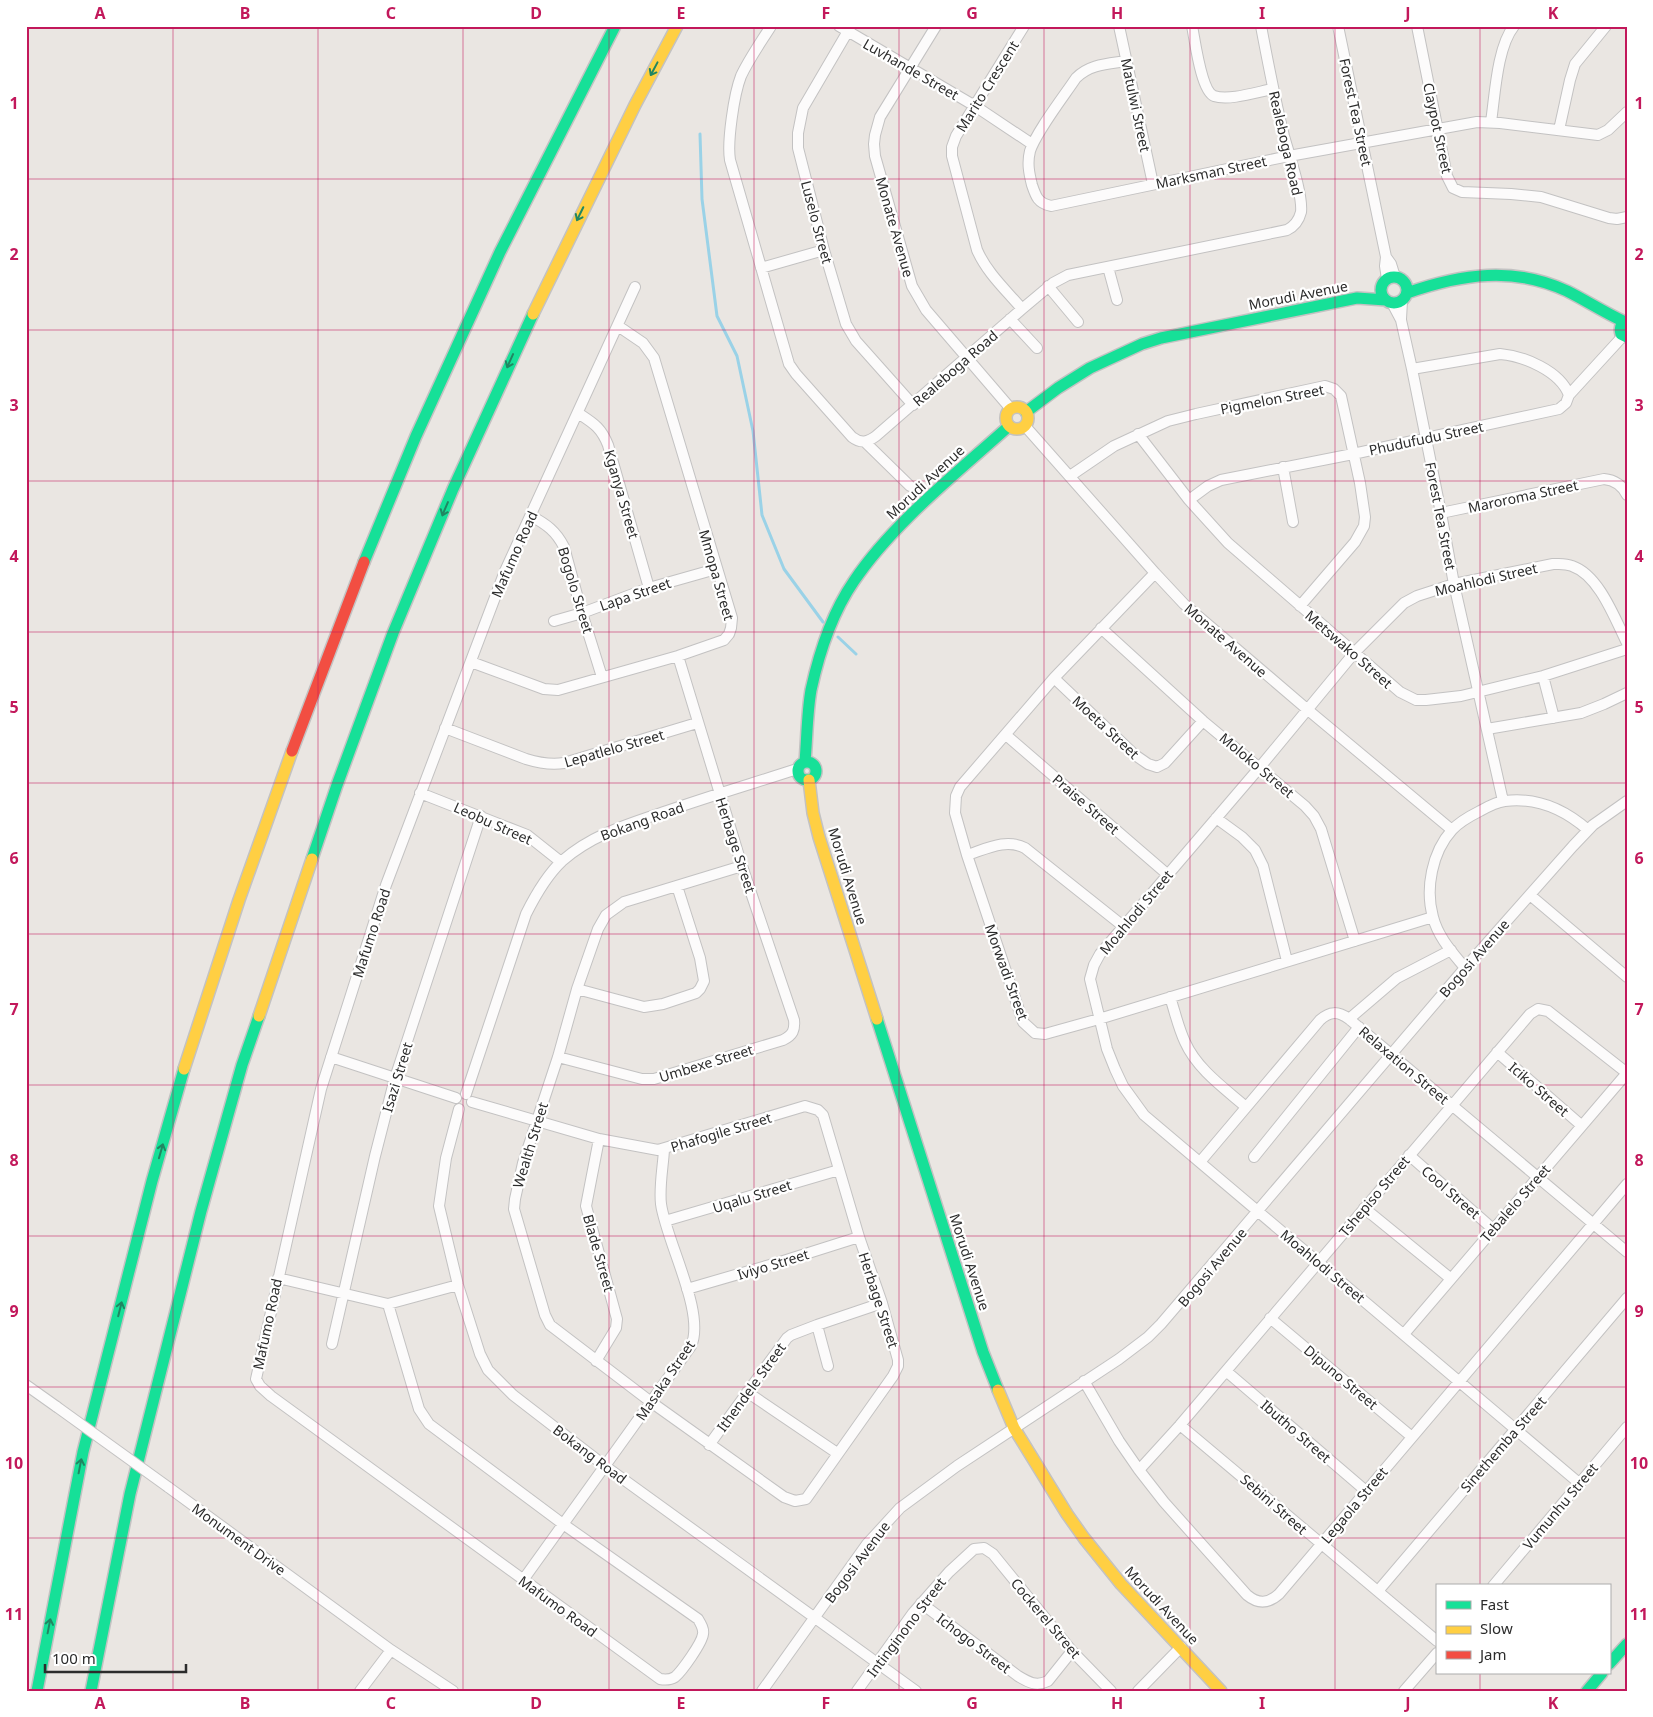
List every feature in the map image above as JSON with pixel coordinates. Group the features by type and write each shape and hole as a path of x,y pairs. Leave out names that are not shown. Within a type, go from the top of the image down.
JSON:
{"main road":[{"path":"36,1691 83,1452 150,1191 189,1052 239,900 345,609 416,436 500,252 615,26"},
{"path":"91,1691 130,1494 201,1212 242,1065 337,785 393,634 453,490 523,333 602,171 677,26"},
{"name":"Morudi Avenue","path":"1026,412 1090,367 1135,346 1161,338 1464,276 1512,274 1556,286 1590,303 1607,314 1624,329"},
{"path":"1019,407 1026,412 1028,420 1026,426 1016,429 1009,426 1006,417 1011,409 1019,407"},
{"name":"Morudi Avenue","path":"1009,426 896,528 854,581 837,611 817,666 810,700 801,766 812,763 816,769 815,776 809,780 810,800 820,837 983,1352 1014,1428 1084,1538 1121,1584 1222,1691"},
{"path":"1610,1663 1627,1644"},
{"path":"1587,1691 1601,1674"}],"street":[{"path":"771,26 741,76 729,147 730,160 786,358 791,368 852,437 860,442 864,442 910,486"},
{"name":"Monate Avenue","path":"936,26 880,117 874,135 875,156 912,286 926,310 1011,409"},
{"name":"Marito Crescent","path":"1022,309 986,267 977,250 953,163 952,147 956,136 1024,26"},
{"name":"Matulwi Street","path":"1119,26 1153,184"},
{"path":"1192,26 1204,82 1211,94 1228,97 1273,89"},
{"name":"Realeboga Road","path":"864,442 876,436 913,405 1048,286 1068,275 1288,230 1292,227 1298,220 1301,208 1273,89 1261,26"},
{"name":"Forest Tea Street","path":"1338,26 1386,257 1391,264 1400,320 1426,437 1454,584 1503,801"},
{"name":"Claypot Street","path":"1417,26 1450,185 1462,192 1541,197 1610,218 1627,217"},
{"path":"1491,122 1501,56 1506,38 1514,26"},
{"path":"1559,130 1575,64 1606,26"},
{"name":"Luvhande Street","path":"846,28 975,106 1032,144"},
{"name":"Luselo Street","path":"846,28 803,108 798,133 799,156 846,324 851,333 913,405"},
{"name":"Marksman Street","path":"1127,61 1095,66 1084,71 1076,78 1032,144 1029,175 1036,198 1046,205 1051,206 1289,156 1477,122 1559,130 1592,136 1608,130 1627,112"},
{"path":"761,268 824,250"},
{"path":"1108,267 1117,300"},
{"path":"1048,286 1078,322"},
{"name":"Mafumo Road","path":"388,1304 419,1409 429,1424 563,1524 698,1620 703,1634 684,1666 675,1677 667,1680 660,1679 271,1396 260,1386 256,1379 311,1130 331,1057 386,885 505,571 635,287"},
{"path":"1010,320 1037,348"},
{"name":"Mmopa Street","path":"471,662 544,689 563,689 678,656 724,640 729,634 732,618 654,358 643,343 618,326"},
{"path":"1568,399 1624,329"},
{"path":"1412,369 1500,354 1507,355 1517,357 1542,368 1567,388 1568,399"},
{"name":"Pigmelon Street","path":"1070,476 1106,451 1138,434 1168,422 1196,414 1325,386 1334,389 1341,396 1365,517 1362,531 1300,606"},
{"name":"Phudufudu Street","path":"1190,500 1208,486 1221,480 1353,454 1558,409 1568,399"},
{"name":"Kganya Street","path":"578,413 601,430 608,445 649,588"},
{"name":"Monate Avenue","path":"1026,426 1155,573 1202,620 1452,830"},
{"name":"Metswako Street","path":"1138,434 1190,500 1237,552 1400,692 1416,700 1447,698 1543,676 1627,648"},
{"path":"1283,467 1293,522"},
{"name":"Maroroma Street","path":"1441,513 1604,478 1620,485 1627,495"},
{"name":"Bogolo Street","path":"531,516 549,526 560,538 564,547 602,677"},
{"name":"Moahlodi Street","path":"1579,1483 1154,1124 1134,1102 1115,1069 1092,989 1091,972 1100,954 1123,926 1260,767 1355,652 1404,603 1417,596 1454,584 1552,564 1572,566 1581,570 1594,582 1627,643"},
{"name":"Lapa Street","path":"554,621 582,613 649,588 716,569"},
{"name":"Morwadi Street","path":"1155,573 1054,678 960,787 956,796 955,813 967,855 1023,1022 1035,1033 1045,1034 1100,1020 1432,917"},
{"name":"Moloko Street","path":"1101,628 1204,721 1305,806 1318,822 1355,941"},
{"name":"Herbage Street","path":"678,656 742,866 794,1020 795,1028 793,1032"},
{"path":"1543,676 1554,718"},
{"name":"Moeta Street","path":"1054,678 1135,754 1151,766 1157,767 1165,763 1204,721"},
{"path":"1487,729 1581,712 1627,693"},
{"name":"Lepatlelo Street","path":"445,728 537,763 554,765 564,764 698,723"},
{"name":"Praise Street","path":"1006,735 1167,874"},
{"name":"Bokang Road","path":"469,1098 526,914 538,892 561,862 587,843 611,830 801,766"},
{"name":"Leobu Street","path":"420,793 531,837 561,862"},
{"path":"1465,968 1442,939 1432,917 1431,878 1438,855 1452,830 1467,818 1488,806 1503,801 1530,801 1556,808 1568,814 1588,830"},
{"name":"Bogosi Avenue","path":"762,1691 867,1544 900,1508 924,1489 1134,1348 1161,1324 1465,968 1530,895 1588,830 1627,801"},
{"name":"Isazi Street","path":"332,1344 395,1078 481,816"},
{"path":"1216,818 1242,837 1255,850 1263,866 1287,961"},
{"path":"967,855 1001,845 1018,844 1026,848 1123,926"},
{"name":"Wealth Street","path":"742,866 624,902 606,915 598,929 577,989 558,1057 523,1163 514,1199 515,1216 546,1320 555,1330 709,1445 788,1499 803,1501 810,1494"},
{"path":"577,989 644,1007 663,1004 696,993 700,989 704,981 700,958 677,886"},
{"path":"1530,895 1627,978"},
{"path":"1349,1019 1397,978 1450,950"},
{"path":"1170,997 1181,1032 1193,1055 1210,1075 1246,1107"},
{"name":"Tshepiso Street","path":"1139,1470 1180,1425 1530,1014 1538,1009 1544,1009 1627,1073"},
{"name":"Relaxation Street","path":"1200,1162 1326,1015 1337,1012 1359,1027 1627,1252"},
{"path":"1254,1157 1359,1027"},
{"name":"Umbexe Street","path":"558,1057 642,1079 654,1080 783,1040 793,1032"},
{"name":"Iciko Street","path":"1497,1052 1582,1125"},
{"path":"331,1057 456,1098"},
{"name":"Tebalelo Street","path":"1404,1334 1627,1073"},
{"path":"462,1094 469,1098 467,1109 459,1109 455,1102 456,1098 462,1094"},
{"name":"Phafogile Street","path":"469,1098 599,1140 636,1148 664,1150 805,1106 814,1108 822,1115"},
{"name":"Bokang Road","path":"459,1109 446,1158 440,1206 458,1285 480,1354 488,1370 512,1395 605,1466 916,1691"},
{"name":"Herbage Street","path":"810,1494 837,1453 893,1376 898,1366 882,1303 859,1237 822,1115"},
{"name":"Blade Street","path":"596,1360 616,1328 617,1319 586,1206 599,1140"},
{"name":"Masaka Street","path":"524,1580 691,1346 694,1339 694,1318 661,1202 664,1150"},
{"name":"Cool Street","path":"1409,1155 1493,1229"},
{"name":"Uqalu Street","path":"665,1221 839,1170"},
{"name":"Legaola Street","path":"1084,1381 1119,1441 1164,1502 1247,1595 1263,1602 1274,1598 1321,1545 1627,1184"},
{"path":"1364,1208 1450,1278"},
{"name":"Iviyo Street","path":"687,1289 859,1237"},
{"path":"278,1278 388,1304 458,1285"},
{"name":"Sinethemba Street","path":"1378,1590 1627,1298"},
{"name":"Ithendele Street","path":"709,1445 787,1338 817,1325 882,1303"},
{"name":"Dipuno Street","path":"1270,1318 1412,1437"},
{"path":"817,1325 828,1366"},
{"name":"Ibutho Street","path":"1226,1371 1366,1491"},
{"name":"Monument Drive","path":"26,1385 391,1650 453,1691"},
{"path":"747,1392 837,1453"},
{"name":"Sebini Street","path":"1180,1425 1436,1640"},
{"name":"Vumunhu Street","path":"1495,1584 1627,1427"},
{"name":"Intinginono Street","path":"857,1691 938,1582 969,1552 979,1548"},
{"name":"Cockerel Street","path":"979,1548 984,1548 993,1554 1072,1650 1111,1691"},
{"name":"Ichogo Street","path":"921,1603 1018,1676 1032,1683 1043,1684 1048,1681 1072,1650"},
{"path":"1138,1691 1181,1648"},
{"path":"360,1691 391,1650"},
{"path":"1404,1691 1436,1654"}],"waterway":[{"path":"700,134 702,199 717,316 737,356 753,431 762,515 784,569 823,622"},
{"path":"838,637 856,654"}],"traffic: fast":[{"path":"364,562 416,436 500,252 615,26"},
{"path":"1407,293 1427,286 1467,277 1507,276 1527,278 1567,291 1625,322"},
{"path":"1394,277 1403,281 1407,290 1403,299 1394,303 1385,299 1381,290 1385,281 1394,277"},
{"path":"1026,412 1058,388 1090,368 1142,344 1161,338 1357,298 1386,300"},
{"path":"312,859 393,633 453,489 533,314"},
{"path":"1627,321 1620,328 1621,334 1627,337"},
{"path":"805,762 809,708 814,676 827,634 846,593 887,539 906,519 1009,426"},
{"path":"803,762 811,762 816,767 816,771 814,778 803,780 798,775 798,767 803,762"},
{"path":"91,1691 130,1494 201,1211 242,1065 259,1016"},
{"path":"877,1019 983,1352 998,1390"},
{"path":"37,1691 83,1452 152,1181 184,1069"},
{"path":"1610,1663 1627,1644"},
{"path":"1587,1691 1601,1674"}],"traffic: slow":[{"path":"533,314 635,105 677,26"},
{"path":"1017,407 1025,410 1028,418 1025,426 1017,429 1009,426 1006,418 1009,410 1017,407"},
{"path":"184,1069 239,900 292,751"},
{"path":"809,780 813,813 819,837 877,1019"},
{"path":"259,1016 312,859"},
{"path":"998,1390 1014,1428 1084,1538 1121,1584 1221,1691"}],"traffic: jam":[{"path":"292,751 364,562"}]}
